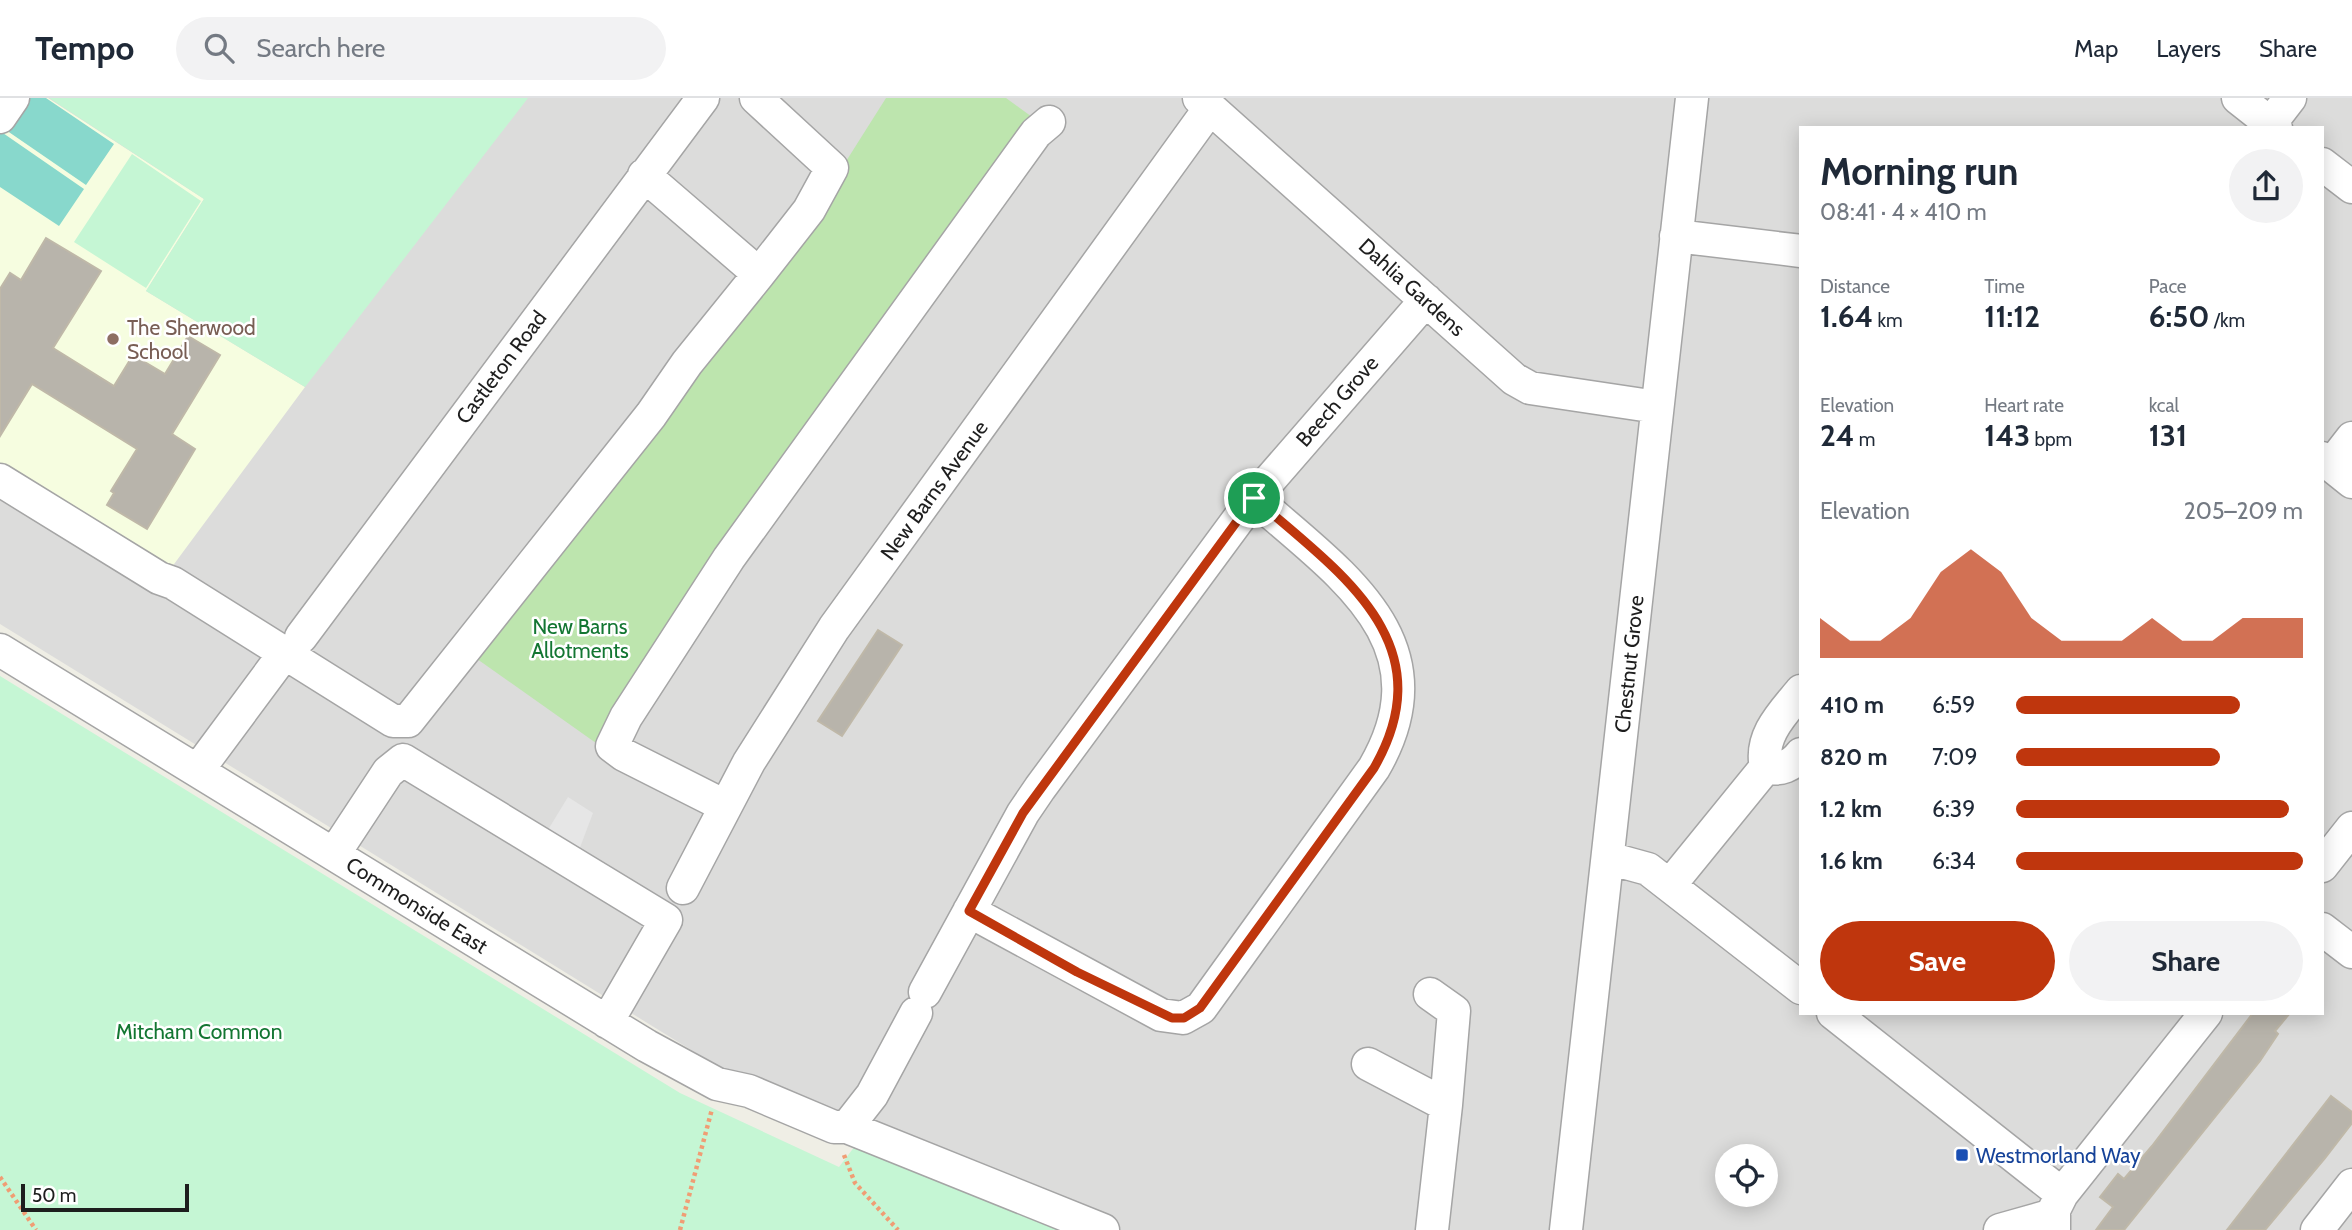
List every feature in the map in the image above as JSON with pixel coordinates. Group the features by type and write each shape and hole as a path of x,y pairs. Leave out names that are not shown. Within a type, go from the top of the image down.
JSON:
{"street":[{"path":"0,117 13,98"},
{"name":"Castleton Road","path":"198,770 703,98"},
{"path":"0,480 159,578 293,646 393,721 408,721 651,415 687,363 809,210 832,168 756,98"},
{"name":"Chestnut Grove","path":"1566,1230 1692,98"},
{"path":"2238,98 2271,126 2290,98"},
{"name":"Dahlia Gardens","path":"1204,103 1514,379 1530,388 1657,407"},
{"name":"New Barns Avenue","path":"683,888 725,806 788,698 834,628 1204,103"},
{"path":"725,806 624,755 612,746 666,653 729,558 1036,133 1049,122"},
{"path":"2324,166 2352,187"},
{"path":"644,175 759,274"},
{"path":"1676,236 1799,251"},
{"name":"Beech Grove","path":"840,1127 872,1095 1023,813 1254,498 1426,300"},
{"path":"2335,468 2352,438"},
{"path":"969,911 1161,1015 1184,1018 1200,1008 1374,768 1389,736 1396,701 1394,664 1383,629 1366,600 1346,578 1254,498"},
{"name":"Commonside East","path":"0,650 607,1022 717,1084 749,1091 1103,1230"},
{"path":"334,854 388,772 403,760 405,753 463,683"},
{"path":"1766,767 1763,755 1771,729 1799,694"},
{"path":"1766,767 1775,769 1789,765 1799,756"},
{"path":"403,760 666,920 607,1022"},
{"path":"1670,885 1766,767"},
{"path":"2324,863 2352,828"},
{"path":"1608,858 1639,864 1670,885 1799,986"},
{"path":"2324,931 2352,952"},
{"path":"1430,994 1454,1011 1432,1230"},
{"path":"1835,1015 2056,1213"},
{"path":"2000,1230 2056,1213 2204,1015"},
{"path":"1368,1064 1446,1105"},
{"path":"2317,1230 2352,1185"}],"path":[{"path":"680,1230 717,1084"},
{"path":"840,1127 855,1183 898,1230"},
{"path":"0,1177 36,1230"}],"shaded area":[{"path":"0,98 2352,98 2352,1230 1117,1230 735,1077 0,624"},
{"name":"The Sherwood School","path":"19,98 48,98 204,199 146,291 305,387 166,575 0,472 0,126"},
{"path":"23,98 46,98 114,144 86,185 3,128"},
{"path":"0,131 84,189 59,226 0,187"},
{"path":"568,797 593,813 576,858 543,838"}],"green space":[{"path":"49,98 528,98 305,387 146,291 204,199"},
{"name":"New Barns Allotments","path":"886,98 1006,98 1039,122 603,748 470,654 819,204"},
{"path":"132,154 201,201 146,288 74,242"},
{"name":"Mitcham Common","path":"0,676 680,1093 839,1167 855,1146 1089,1230 0,1230"}],"building":[{"path":"46,238 101,271 53,348 114,386 133,355 165,374 188,336 220,355 172,434 195,449 147,529 107,505 114,493 111,491 137,449 32,384 0,436 0,289 10,273 21,280"},
{"path":"878,630 902,645 842,736 818,721"},
{"path":"2251,1015 2288,1015 2275,1031 2278,1034 2260,1061 2124,1230 2096,1230 2113,1207 2100,1197 2118,1174 2124,1179"},
{"path":"2331,1096 2352,1112 2352,1123 2325,1158 2265,1230 2227,1230"}],"place":[{"name":"The Sherwood School","path":"113,339"},
{"name":"Westmorland Way","path":"1962,1155"}],"route":[{"path":"1254,498 1361,593 1390,646 1397,683 1396,701 1389,736 1374,768 1200,1008 1184,1018 1172,1018 1077,972 969,911 1023,813 1040,788 1254,498"}]}
